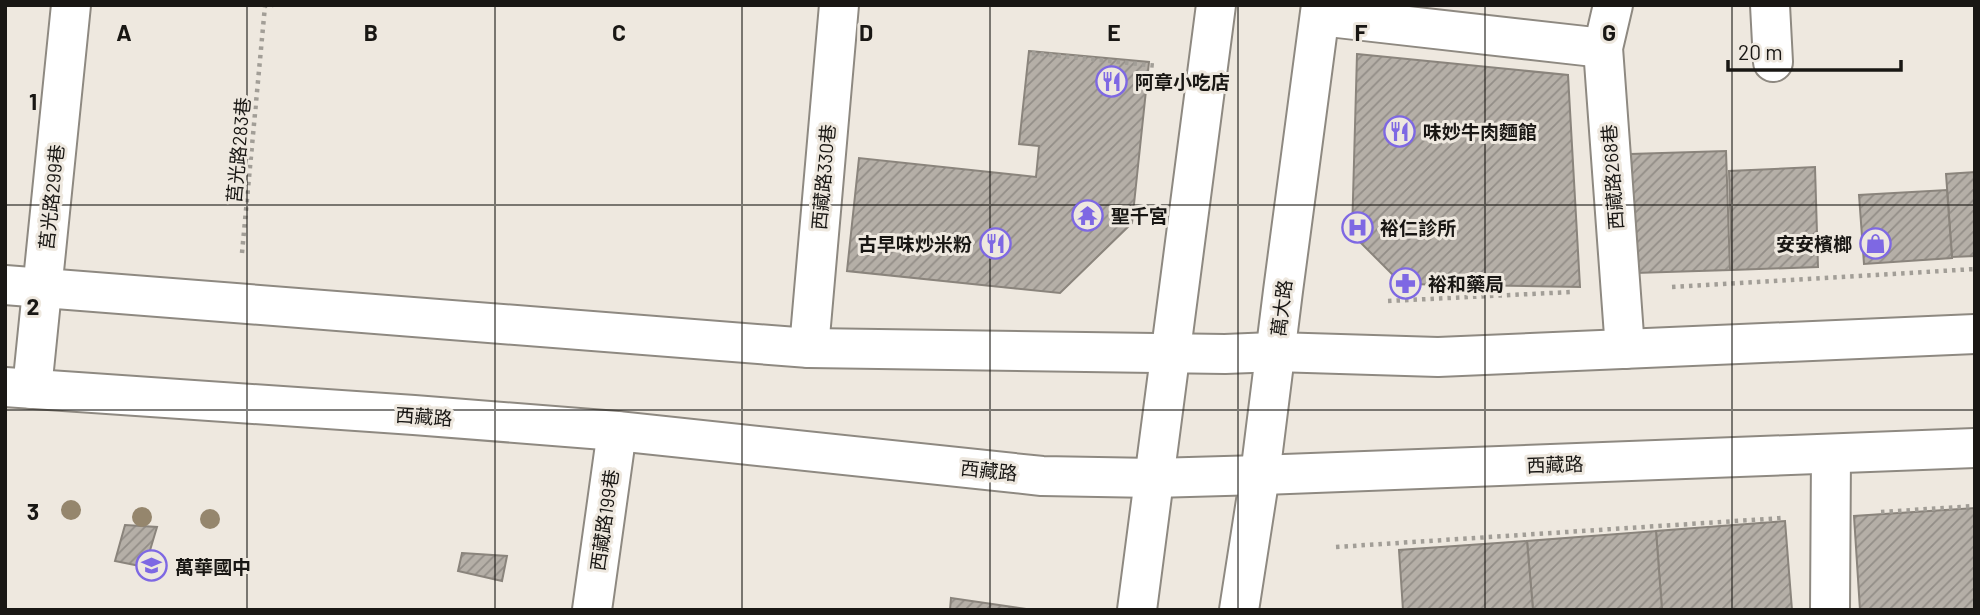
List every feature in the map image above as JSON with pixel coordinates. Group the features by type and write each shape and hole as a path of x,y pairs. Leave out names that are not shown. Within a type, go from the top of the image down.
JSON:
{"street":[{"name":"莒光路299巷","path":"19,388 24,287 71,5"},
{"name":"西藏路330巷","path":"809,348 839,5"},
{"path":"1137,610 1216,5"},
{"name":"西藏路268巷","path":"1613,5 1603,48 1625,349"},
{"path":"1770,5 1773,62"},
{"path":"1321,11 1603,48"},
{"name":"萬大路","path":"1239,610 1260,475 1321,11"},
{"path":"24,287 809,348 1171,354 1275,352 1438,357 1975,334"},
{"name":"西藏路","path":"19,388 617,431 1042,476 1154,478 1260,475 1975,448"},
{"name":"西藏路199巷","path":"592,610 617,431"},
{"path":"1830,610 1831,454"}],"path":[{"name":"莒光路283巷","path":"237,303 265,6 273,5"},
{"path":"1032,53 1207,71"},
{"path":"1388,300 1621,290 1975,269"},
{"path":"1878,512 1975,506"},
{"path":"1336,547 1794,517"}],"building":[{"path":"1029,51 1149,62 1132,223 1060,293 847,271 859,158 1036,177 1039,146 1019,144"},
{"path":"1357,54 1568,75 1580,287 1402,284 1352,234"},
{"path":"1726,151 1730,270 1635,273 1631,154"},
{"path":"1815,167 1818,267 1732,270 1729,171"},
{"path":"1975,172 1975,256 1952,257 1946,174"},
{"path":"1947,190 1952,258 1864,264 1859,195"},
{"path":"1975,508 1975,610 1860,610 1854,516"},
{"path":"1785,521 1792,610 1662,610 1656,531"},
{"path":"125,525 157,527 145,567 115,561"},
{"path":"1656,531 1662,610 1533,610 1527,541"},
{"path":"1527,541 1533,610 1403,610 1399,550"},
{"path":"462,553 507,556 502,581 458,571"},
{"path":"951,598 1033,610 950,610"}],"place":[{"name":"阿章小吃店","path":"1112,81"},
{"name":"味妙牛肉麵館","path":"1400,131"},
{"name":"聖千宮","path":"1088,215"},
{"name":"裕仁診所","path":"1357,227"},
{"name":"古早味炒米粉","path":"995,243"},
{"name":"安安檳榔","path":"1875,243"},
{"name":"裕和藥局","path":"1405,283"},
{"name":"萬華國中","path":"152,566"}]}
